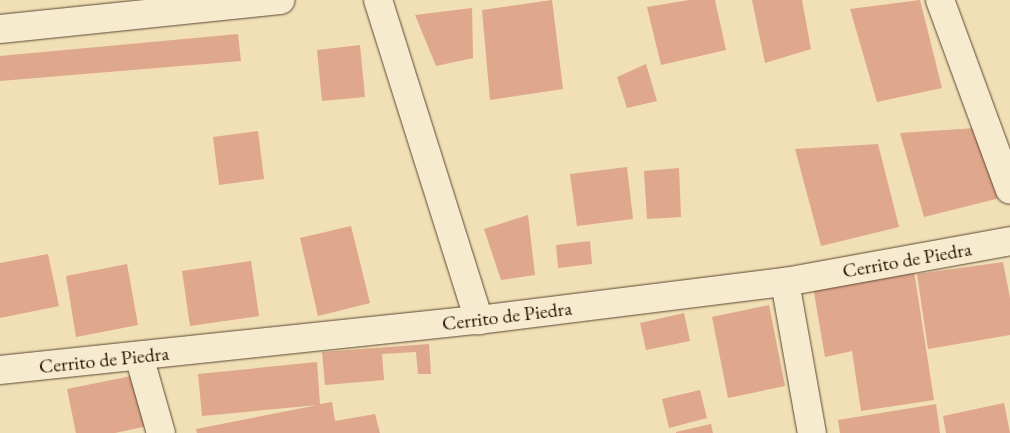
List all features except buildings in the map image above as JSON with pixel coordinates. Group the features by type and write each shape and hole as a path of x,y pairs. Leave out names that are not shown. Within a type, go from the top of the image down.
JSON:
{"street":[{"path":"0,29 281,0"},
{"path":"378,0 479,320"},
{"path":"940,0 1010,190"},
{"name":"Cerrito de Piedra","path":"0,370 479,320 785,282 1010,241"},
{"path":"785,282 812,433"},
{"path":"139,356 161,433"}]}
